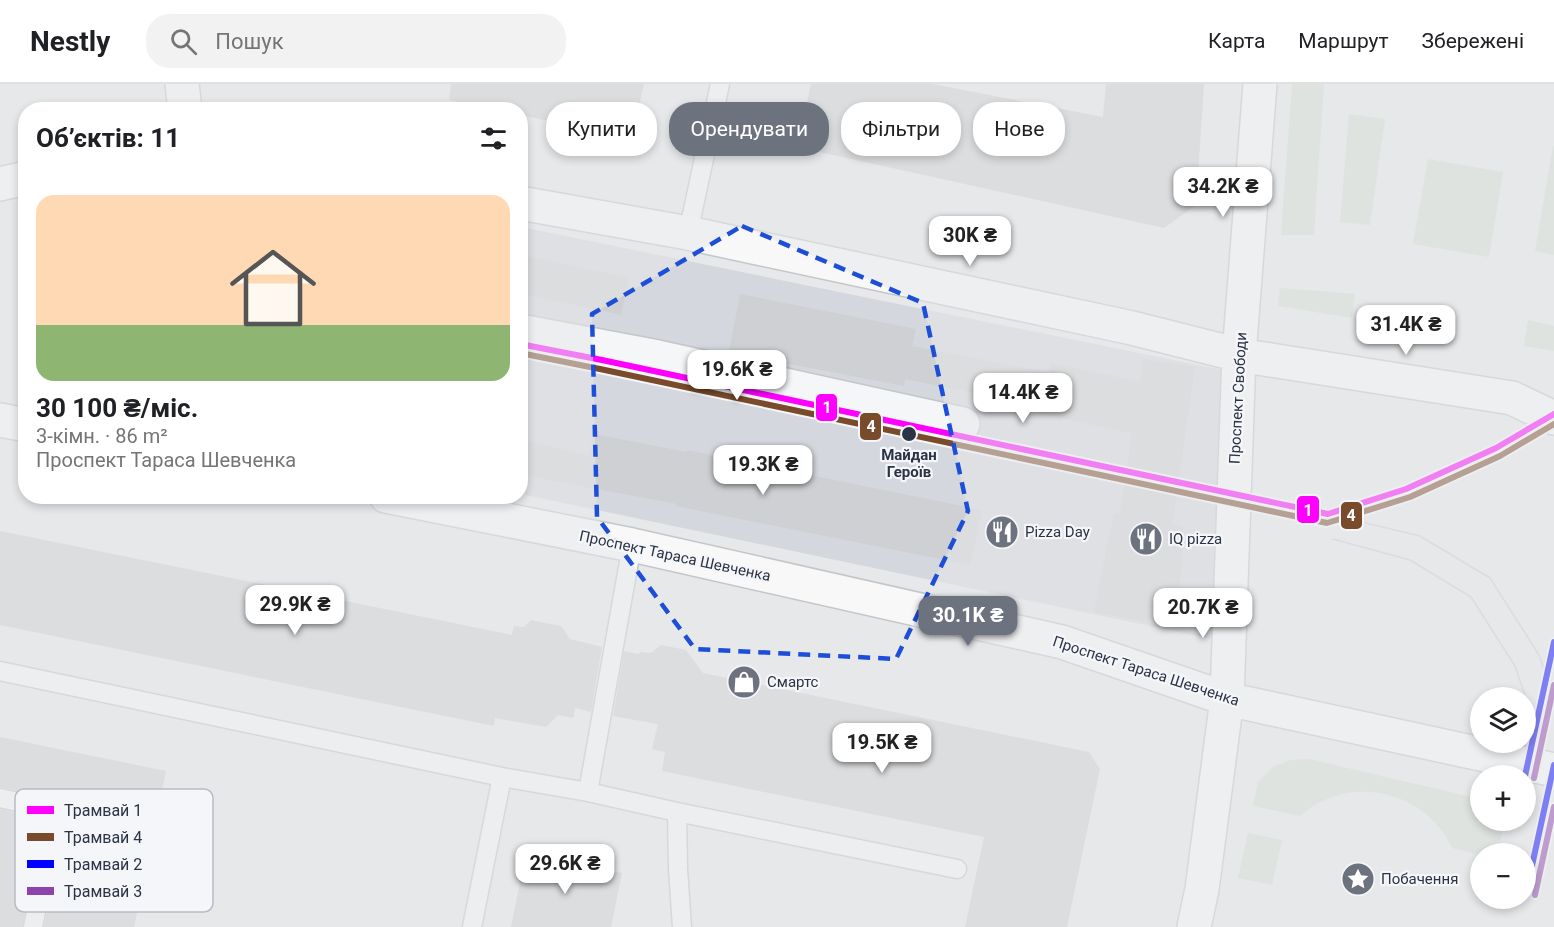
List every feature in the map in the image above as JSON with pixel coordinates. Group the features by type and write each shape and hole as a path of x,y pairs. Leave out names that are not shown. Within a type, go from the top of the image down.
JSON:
{"main road":[{"name":"Проспект Свободи","path":"1194,927 1202,889 1227,699 1239,355 1260,84"},
{"path":"0,184 18,180"},
{"path":"528,204 688,233 1132,328 1239,355 1512,398 1554,418"},
{"path":"0,420 18,423"},
{"name":"Проспект Тараса Шевченка","path":"426,504 632,545 1062,642 1227,699 1554,770"}],"street":[{"path":"182,84 184,102"},
{"path":"528,333 658,357 963,424"}],"lane":[{"path":"688,233 720,84"},
{"path":"588,792 632,545"},
{"path":"0,671 502,777 588,792 957,869"},
{"path":"472,927 502,777"},
{"path":"0,798 15,801"},
{"path":"676,812 682,927"},
{"path":"33,927 36,912"}],"highlighted area":[{"path":"742,226 923,303 968,511 896,659 695,649 597,517 592,314"}],"shaded area":[{"path":"1292,84 1324,84 1314,235 1281,235"},
{"path":"1349,114 1385,119 1370,225 1340,222"},
{"path":"1554,146 1554,255 1535,251"},
{"path":"1428,159 1503,172 1489,257 1413,244"},
{"path":"528,228 1222,370 1212,639 528,495"},
{"path":"1280,288 1355,294 1352,318 1278,306"},
{"path":"1528,320 1554,326 1554,351 1524,346"},
{"path":"1309,759 1470,797 1470,831 1502,831 1500,843 1470,843 1470,852 1452,848 1444,834 1418,808 1386,794 1352,792 1335,796 1300,816 1253,806 1258,782 1273,767 1290,760"},
{"path":"1248,833 1282,840 1272,885 1238,878"}],"building":[{"path":"451,84 644,84 640,102 546,102 546,120 528,117 528,102 449,100"},
{"path":"811,84 932,84 1025,102 973,102 973,156 1065,156 1065,110 1103,117 1106,84 1204,84 1196,205 1164,228 829,154 829,102 807,102"},
{"path":"528,257 629,278 621,315 528,295"},
{"path":"740,294 916,329 912,346 1049,373 1050,363 1140,382 1143,359 1195,367 1172,525 1183,527 1179,601 1173,610 1164,616 1142,621 1094,612 1114,513 1120,514 1132,433 1037,413 1039,406 905,379 904,386 729,352"},
{"path":"594,434 687,452 687,450 982,510 970,565 528,475 528,441 589,456"},
{"path":"0,531 512,635 514,626 524,627 531,620 561,626 570,639 602,647 591,712 575,708 573,718 558,715 546,727 495,718 494,726 0,625"},
{"path":"661,645 686,650 703,673 1089,752 1100,769 1067,927 965,927 984,837 662,771 665,752 652,749 658,724 613,716 624,651 639,654 640,652 651,653"},
{"path":"0,737 166,771 162,789 15,790 0,787"},
{"path":"0,809 15,812 15,912 25,912 22,927 0,927"},
{"path":"526,853 622,873 611,927 511,927"},
{"path":"47,912 137,912 134,927 44,927"}],"tram line":[{"name":"1","path":"528,346 1328,514 1406,489 1496,448 1554,414"},
{"name":"4","path":"528,355 1327,523 1410,497 1500,456 1554,424"},
{"path":"1328,514 1420,536 1490,578 1539,655 1554,699"},
{"path":"1333,539 1410,560 1471,597 1515,666 1522,687"},
{"name":"2","path":"1527,765 1554,642"},
{"name":"3","path":"1536,769 1554,685"},
{"name":"2","path":"1536,847 1554,765"},
{"name":"3","path":"1536,890 1554,807"}],"place":[{"name":"Майдан Героїв","path":"909,434"},
{"name":"Pizza Day","path":"1002,532"},
{"name":"IQ pizza","path":"1146,539"},
{"name":"Смартс","path":"744,682"},
{"name":"Побачення","path":"1358,879"}]}
